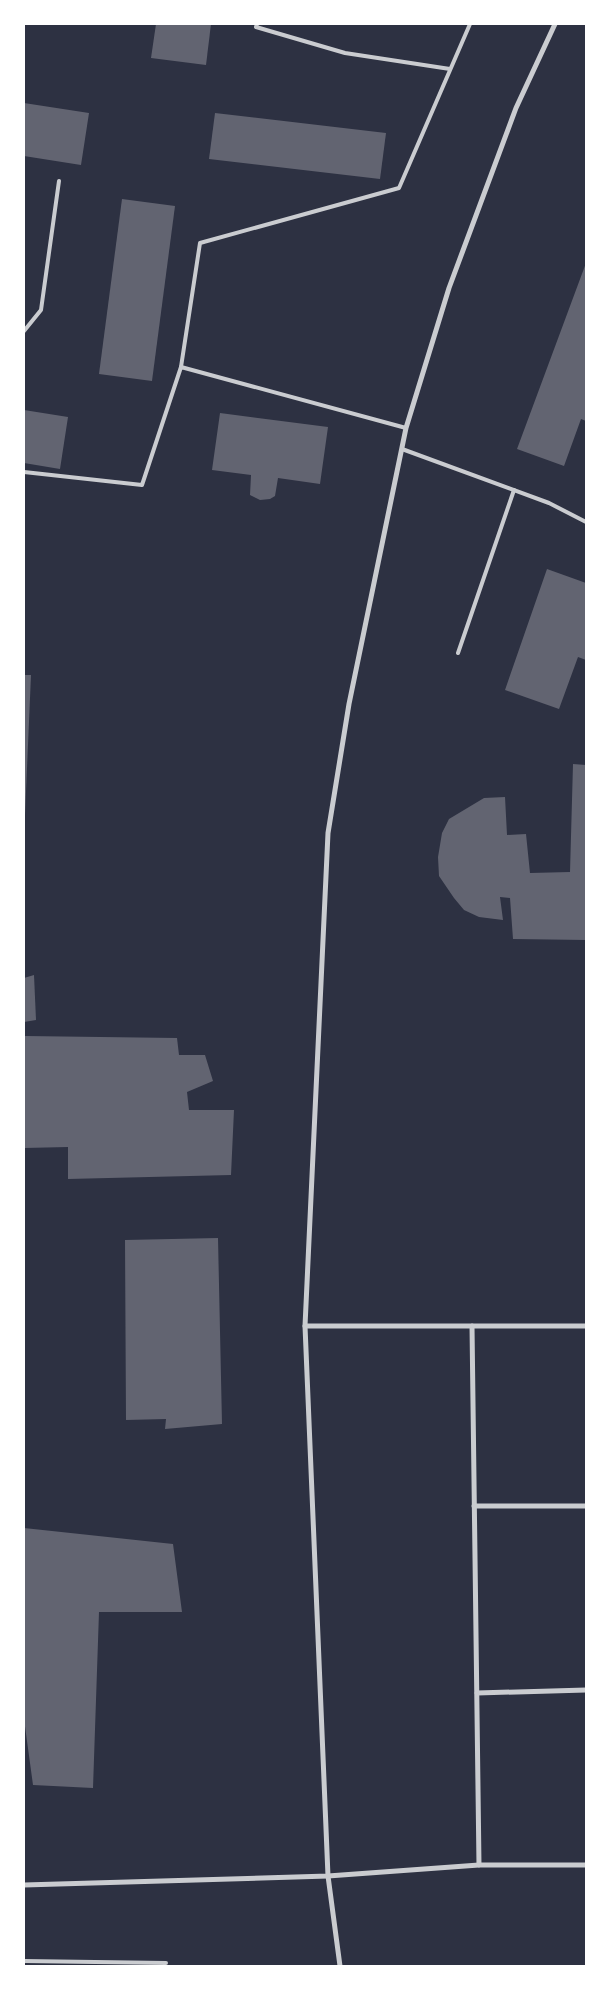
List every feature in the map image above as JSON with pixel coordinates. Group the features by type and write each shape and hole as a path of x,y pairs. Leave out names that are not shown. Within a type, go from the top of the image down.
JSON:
{"street":[{"path":"340,1966 328,1876 305,1326 328,833 349,704 406,428 452,279 516,108 555,24"},
{"path":"305,1326 586,1326"},
{"path":"472,1326 479,1865"},
{"path":"474,1506 586,1506"},
{"path":"476,1693 586,1690"},
{"path":"24,1885 328,1876 479,1865 586,1865"}],"lane":[{"path":"257,24 256,26 345,53 450,69"},
{"path":"24,472 142,485 181,367 200,243 399,188 470,24"},
{"path":"24,331 41,310 59,181"},
{"path":"181,367 406,428"},
{"path":"402,449 549,503 586,522"},
{"path":"458,653 514,490"},
{"path":"24,1962 166,1963"}],"building":[{"path":"156,24 211,24 206,65 151,58"},
{"path":"24,103 89,113 81,165 24,156"},
{"path":"215,113 386,133 380,179 209,159"},
{"path":"122,199 175,206 152,381 99,374"},
{"path":"586,263 586,421 581,419 564,466 517,449"},
{"path":"24,410 68,417 60,469 24,463"},
{"path":"220,413 328,427 320,484 278,478 275,496 270,499 260,500 250,495 251,475 212,470"},
{"path":"547,569 586,583 586,660 578,657 559,709 505,690"},
{"path":"24,675 31,675 25,815 24,815"},
{"path":"573,764 586,765 586,940 513,939 510,898 500,897 503,920 479,917 464,910 439,876 438,857 442,833 449,819 484,798 505,797 507,835 526,834 530,873 570,872"},
{"path":"34,975 36,1020 24,1022 24,978"},
{"path":"25,1036 177,1038 179,1055 205,1055 213,1081 187,1092 189,1110 234,1110 231,1175 68,1179 68,1147 24,1148"},
{"path":"218,1238 222,1424 165,1429 166,1419 126,1420 125,1240"},
{"path":"24,1528 173,1544 182,1612 99,1612 93,1788 33,1785 24,1719"}]}
